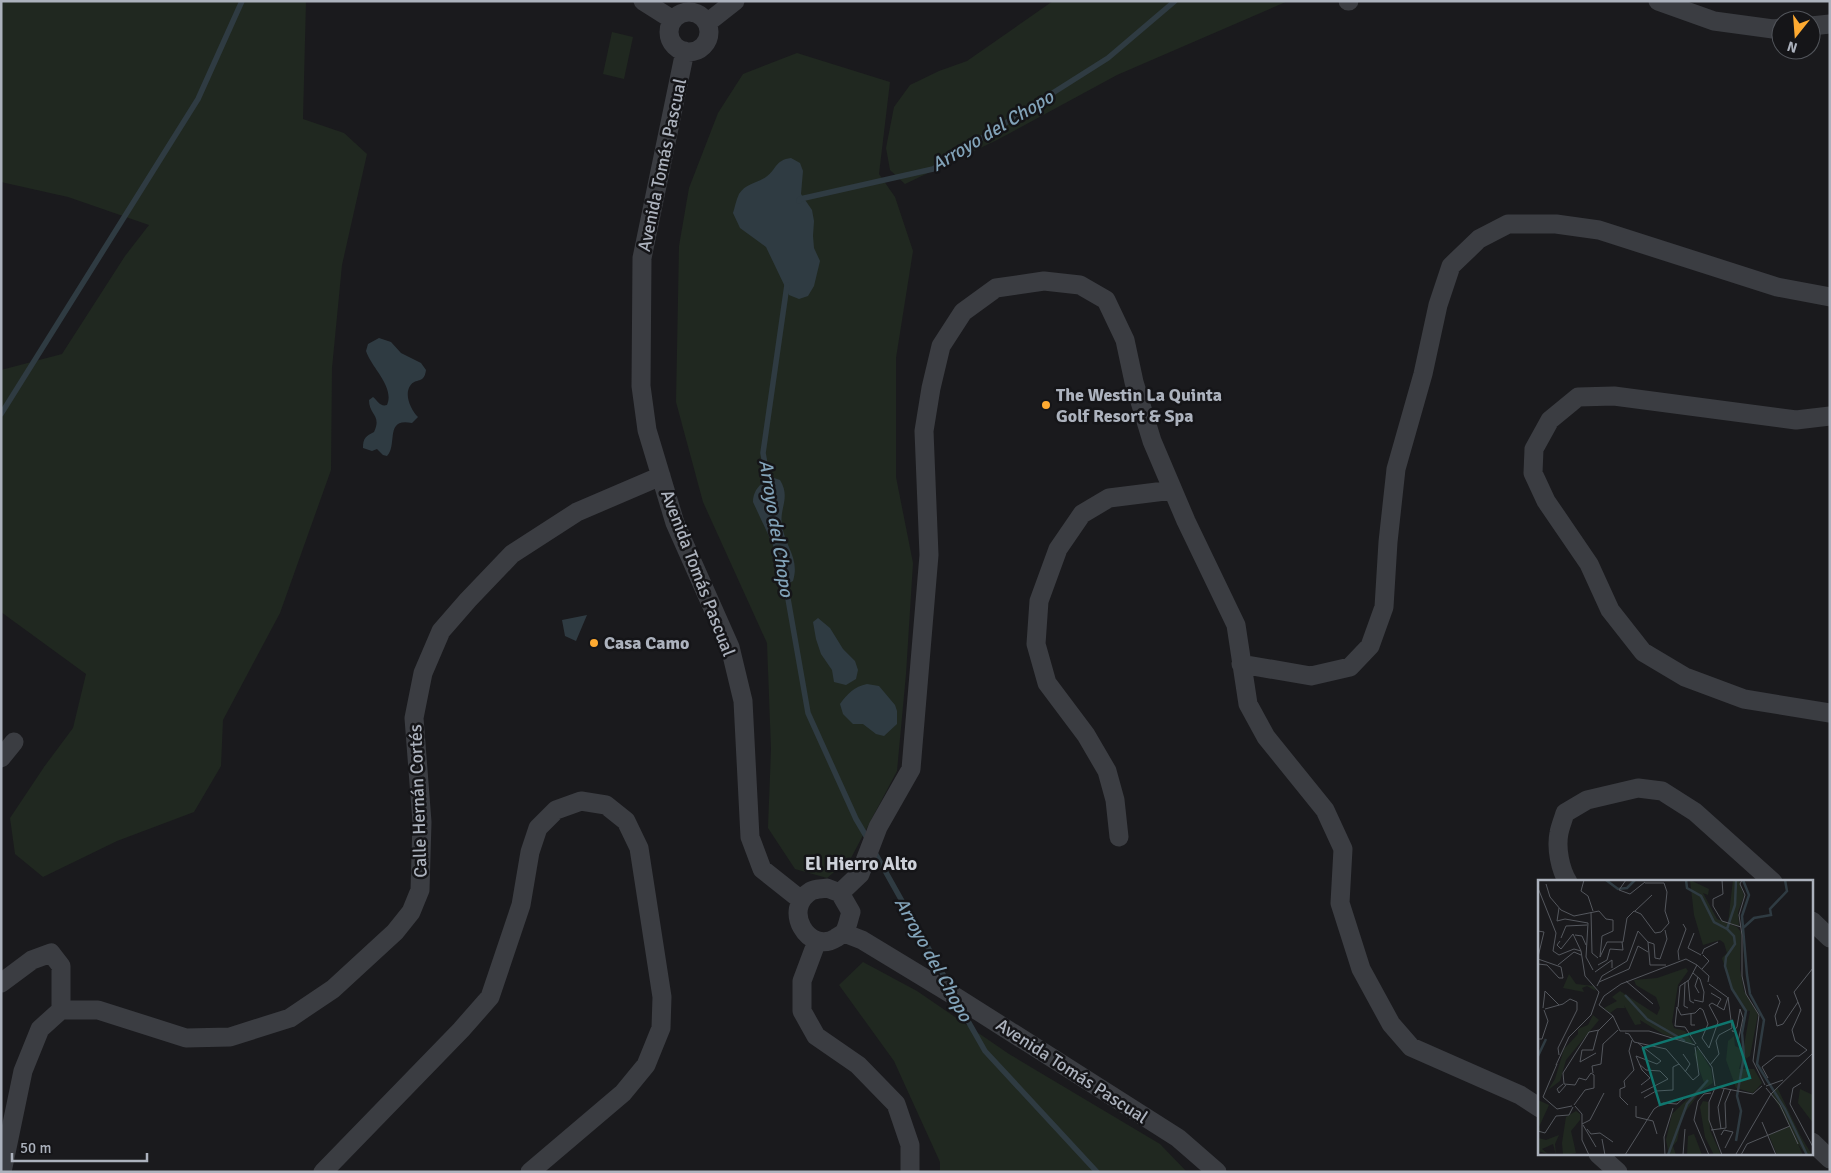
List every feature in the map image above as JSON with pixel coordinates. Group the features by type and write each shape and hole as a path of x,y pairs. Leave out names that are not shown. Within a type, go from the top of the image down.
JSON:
{"street":[{"path":"643,1 673,20"},
{"path":"706,22 735,1"},
{"path":"1658,1 1714,21 1771,29"},
{"path":"690,12 697,13 706,22 708,35 706,41 698,50 685,51 679,49 670,39 670,26 677,16 690,12"},
{"name":"Avenida Tomás Pascual","path":"685,51 642,258 641,386 647,430 675,523 730,647 743,701 750,837 762,869 801,900"},
{"path":"1241,664 1311,676 1350,667 1370,646 1384,607 1388,542 1396,469 1423,374 1438,305 1451,266 1478,239 1508,224 1556,224 1599,230 1777,288 1830,297"},
{"path":"840,893 860,874 878,827 911,769 929,556 924,431 931,388 941,346 963,312 996,288 1044,281 1080,285 1106,300 1125,340 1134,382 1152,441 1186,521 1236,625 1248,704 1266,737 1325,810 1343,849 1340,903 1361,969 1391,1024 1411,1048 1520,1095 1538,1107"},
{"path":"1830,416 1796,420 1614,396 1578,397 1550,420 1534,449 1533,465 1533,473 1546,501 1589,564 1610,610 1643,652 1684,677 1744,699 1830,713"},
{"name":"Calle Hernán Cortés","path":"61,1010 98,1010 186,1038 230,1036 290,1018 333,989 394,932 411,912 420,890 422,822 414,718 422,673 441,632 468,600 512,554 577,512 661,476"},
{"path":"1119,837 1115,800 1107,771 1086,736 1047,683 1036,644 1040,601 1058,549 1082,514 1109,498 1173,490"},
{"path":"1,758 14,742"},
{"path":"1567,880 1558,849 1558,834 1565,813 1586,800 1638,788 1662,791 1695,812 1771,880"},
{"path":"323,1172 461,1030 490,997 521,905 530,852 538,828 556,810 581,801 606,805 626,821 639,848 662,997 661,1028 646,1065 623,1093 530,1172"},
{"path":"826,888 840,893 851,912 844,932 832,941 817,941 803,932 797,916 801,900 812,890 826,888"},
{"path":"1814,923 1830,938"},
{"name":"Avenida Tomás Pascual","path":"844,932 862,940 956,996 1178,1138 1217,1172"},
{"path":"817,941 802,981 802,1011 816,1036 858,1065 896,1104 910,1145 910,1172"},
{"path":"1,983 32,960 51,953 61,966 61,1010 40,1029 23,1072 2,1172"},
{"path":"1814,1144 1830,1159"},
{"path":"1600,1156 1618,1172"}],"shaded area":[{"path":"1,1 306,1 303,119 344,133 367,154 342,265 332,368 331,470 280,613 223,720 221,766 194,812 117,841 43,877 15,854 10,818 73,728 86,674 1,612 1,370 62,354 125,256 149,225 68,197 1,182"},
{"path":"1053,1 1288,1 1117,75 997,140 905,184 890,170 886,148 894,107 910,85 939,71 967,61"},
{"path":"612,32 633,37 624,79 603,74"},
{"path":"797,53 890,82 879,174 895,197 913,251 896,358 896,477 913,563 906,674 897,771 851,858 827,878 795,869 768,828 771,749 767,643 703,502 676,402 679,246 689,188 718,113 743,74"},
{"path":"863,962 917,991 1009,1054 1160,1144 1187,1172 940,1172 940,1162 894,1061 839,985"}],"water":[{"path":"791,158 800,163 803,171 801,194 812,210 814,248 820,261 814,286 808,296 799,299 789,295 766,247 740,228 733,213 738,196 742,191 770,174 779,163"},
{"path":"379,338 391,342 401,353 421,363 426,370 424,378 412,383 408,390 409,402 418,417 412,423 403,422 398,424 393,433 392,445 387,456 377,449 372,451 363,448 364,440 374,432 377,422 369,400 373,397 381,404 387,405 389,398 385,384 366,351 368,344"},
{"path":"774,478 780,480 785,492 782,525 795,566 793,581 789,583 784,582 781,577 773,545 753,502 756,489 766,481"},
{"path":"587,615 576,641 565,636 562,620"},
{"path":"818,618 830,628 843,649 855,661 858,670 856,679 846,685 834,682 832,670 821,654 813,622"},
{"path":"867,684 879,686 895,705 897,711 897,724 884,736 876,734 863,724 853,724 843,714 840,704 843,700 855,689"}],"waterway":[{"path":"1,414 198,99 242,1"},
{"name":"Arroyo del Chopo","path":"799,201 800,199 933,169 1108,58 1175,1"},
{"name":"Arroyo del Chopo","path":"769,486 763,453 787,285"},
{"name":"Arroyo del Chopo","path":"784,576 808,713 856,819 869,841"},
{"name":"Arroyo del Chopo","path":"874,851 949,985"},
{"name":"Arroyo del Chopo","path":"960,1007 985,1051 1097,1172"}],"place":[{"name":"The Westin La Quinta Golf Resort & Spa","path":"1046,405"},
{"name":"Casa Camo","path":"594,643"}],"district":[{"name":"El Hierro Alto","path":"861,863"}]}
